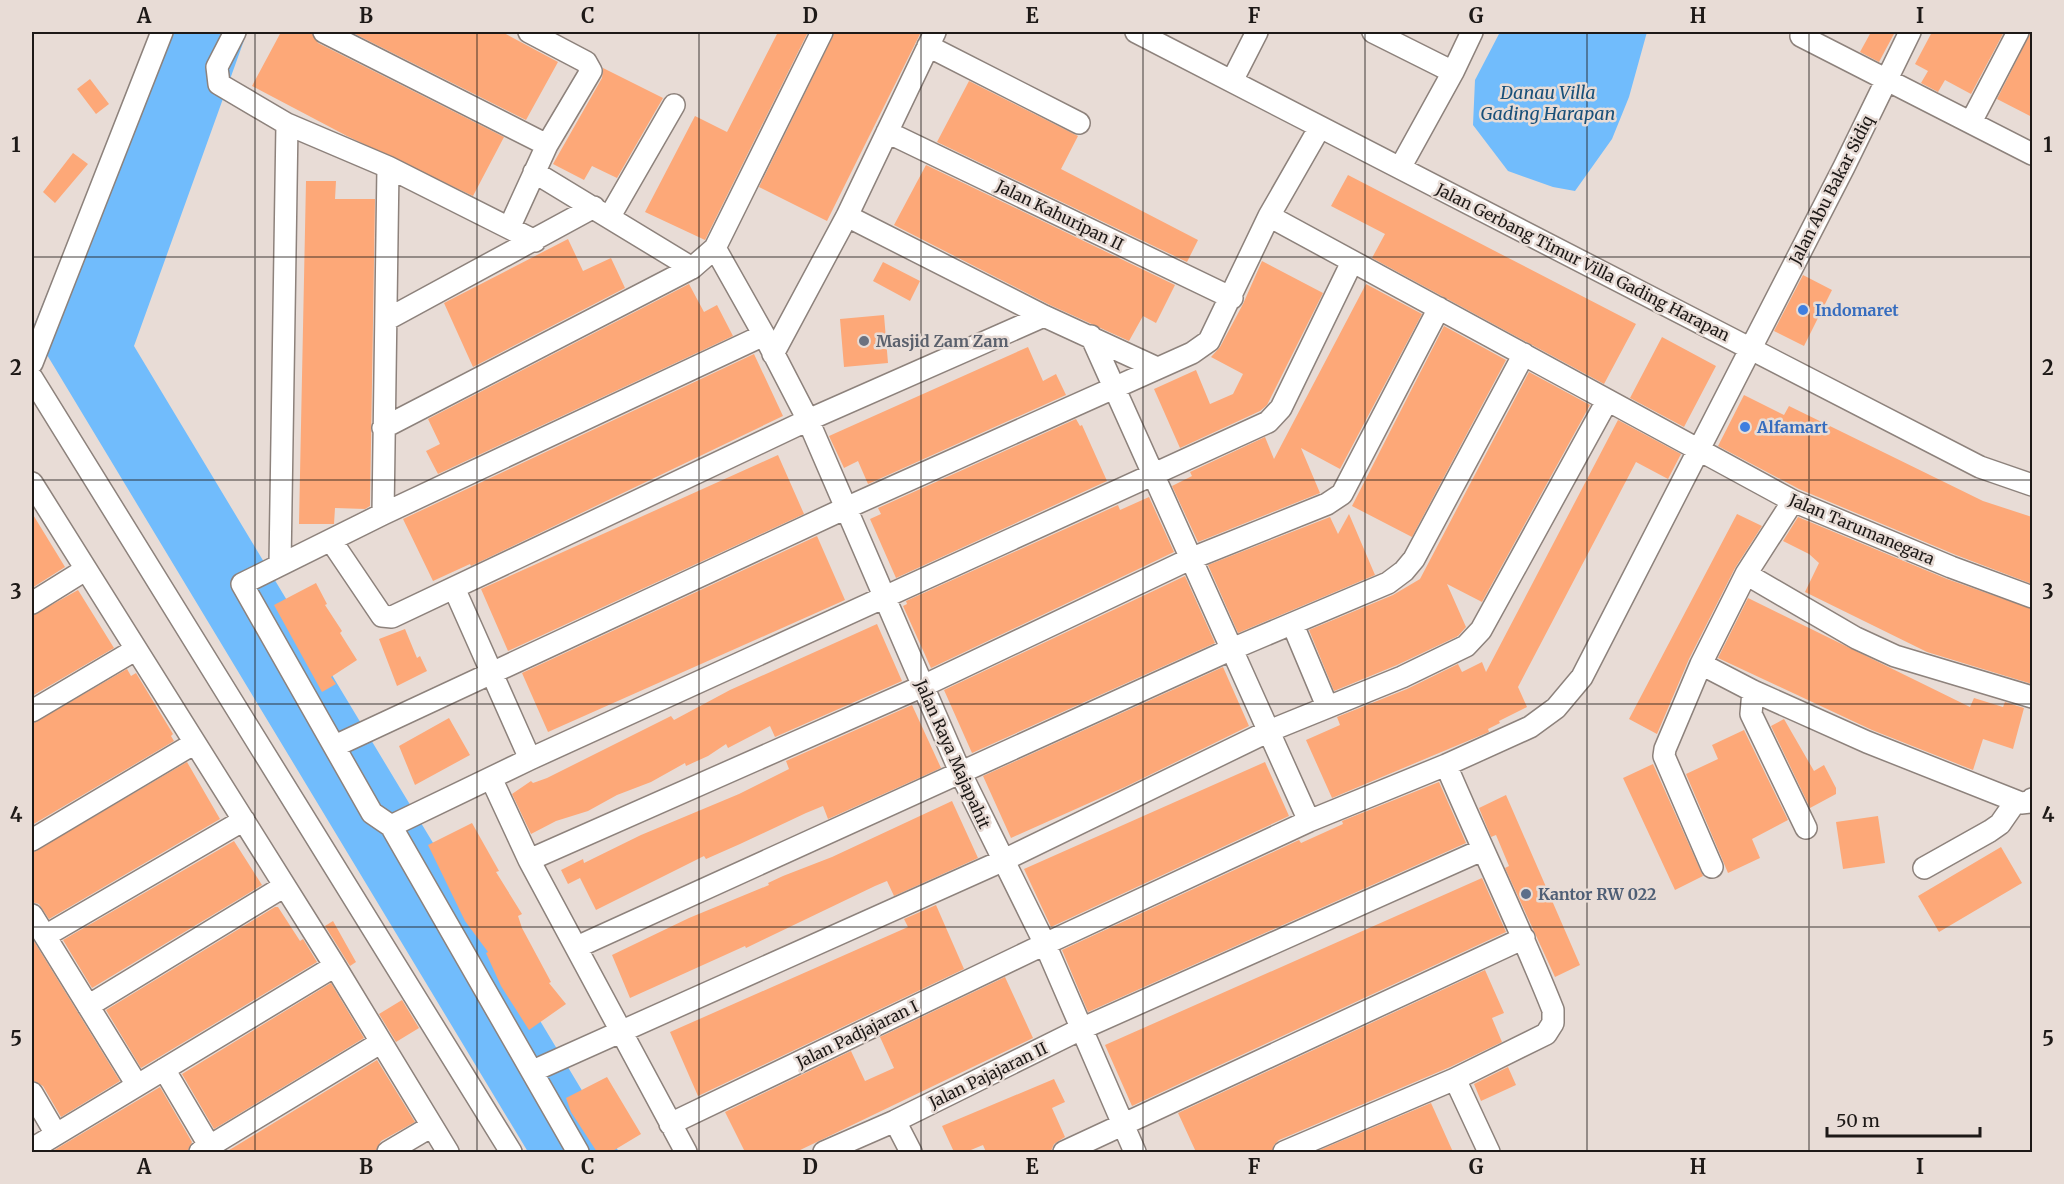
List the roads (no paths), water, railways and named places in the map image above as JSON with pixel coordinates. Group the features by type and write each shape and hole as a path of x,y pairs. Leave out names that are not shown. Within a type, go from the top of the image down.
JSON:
{"street":[{"path":"32,363 162,32"},
{"path":"235,32 217,67 219,84 287,124 388,167 510,226 535,241"},
{"path":"324,32 547,145"},
{"path":"510,226 547,145 591,71 586,62 529,32"},
{"path":"383,428 692,268 715,248 822,32"},
{"name":"Jalan Gerbang Timur Villa Gading Harapan","path":"1136,32 1980,467 2032,485"},
{"path":"1232,81 1257,32"},
{"path":"1373,32 1453,72"},
{"path":"1400,168 1453,72 1472,32"},
{"name":"Jalan Abu Bakar Sidiq","path":"1446,765 1540,722 1582,677 1911,32"},
{"path":"1971,122 2018,32"},
{"path":"1798,33 2032,154"},
{"path":"773,354 847,216 932,39 1079,123"},
{"path":"386,320 535,241 602,212 674,105"},
{"path":"280,564 287,124"},
{"path":"335,746 846,508 1192,353 1209,341 1232,298 1269,216 1320,127"},
{"name":"Jalan Kahuripan II","path":"887,132 1232,298"},
{"path":"383,514 388,167"},
{"path":"534,172 692,268"},
{"path":"847,216 1044,316 1157,368"},
{"name":"Jalan Tarumanegara","path":"1269,216 1793,501 1951,567 2032,597"},
{"name":"Jalan Raya Majapahit","path":"715,248 764,335 807,420 961,774 1045,944 1122,1126 1136,1152"},
{"path":"391,826 530,759 1153,472 1268,422 1281,408 1352,262"},
{"path":"530,860 923,686 1190,559 1327,504 1342,494 1439,308"},
{"path":"332,542 386,618 807,420 1044,316"},
{"path":"578,1152 391,826 372,813 242,584 261,577 280,564 332,542 383,514 764,335"},
{"path":"1091,336 1309,821"},
{"path":"577,946 961,774 1232,649 1388,583 1404,571 1414,559 1524,354"},
{"path":"32,378 511,1152"},
{"path":"533,1071 1002,861 1269,731 1402,677 1475,639 1607,401"},
{"path":"33,490 244,820 283,887 335,966 448,1152"},
{"path":"1712,867 1664,756 1667,742 1701,664 1746,574 1793,501"},
{"path":"32,603 85,570"},
{"path":"1746,574 1818,617 1895,656 2032,697"},
{"path":"453,588 489,673 530,759"},
{"path":"1293,625 1327,706"},
{"path":"32,711 135,650"},
{"path":"1701,664 1753,691 1867,742 2024,800 1990,831 1924,868"},
{"path":"1753,691 1751,714 1806,828"},
{"path":"32,840 195,742"},
{"path":"1284,1152 1455,1079 1546,1034 1553,1023 1553,1010 1524,938 1482,850 1446,765"},
{"name":"Jalan Padjajaran I","path":"670,1124 1045,944 1309,821 1446,765"},
{"path":"492,778 530,860 686,1152"},
{"path":"45,936 244,820"},
{"name":"Jalan Pajajaran II","path":"824,1152 896,1121 1080,1029 1482,850"},
{"path":"88,1006 283,887"},
{"path":"32,915 137,1085"},
{"path":"1064,1152 1524,938"},
{"path":"32,1149 335,966"},
{"path":"164,1069 208,1150 380,1043"},
{"path":"1455,1079 1489,1152"},
{"path":"32,1093 56,1134"},
{"path":"896,1121 911,1152"},
{"path":"388,1152 432,1126"}],"water":[{"path":"154,32 247,32 134,346 619,1152 528,1152 32,330"},
{"name":"Danau Villa Gading Harapan","path":"1500,32 1647,32 1629,97 1612,139 1575,191 1553,187 1508,171 1473,125 1475,80"}],"place":[{"name":"Indomaret","path":"1803,310"},
{"name":"Masjid Zam Zam","path":"864,341"},
{"name":"Alfamart","path":"1745,427"},
{"name":"Kantor RW 022","path":"1526,894"}]}
